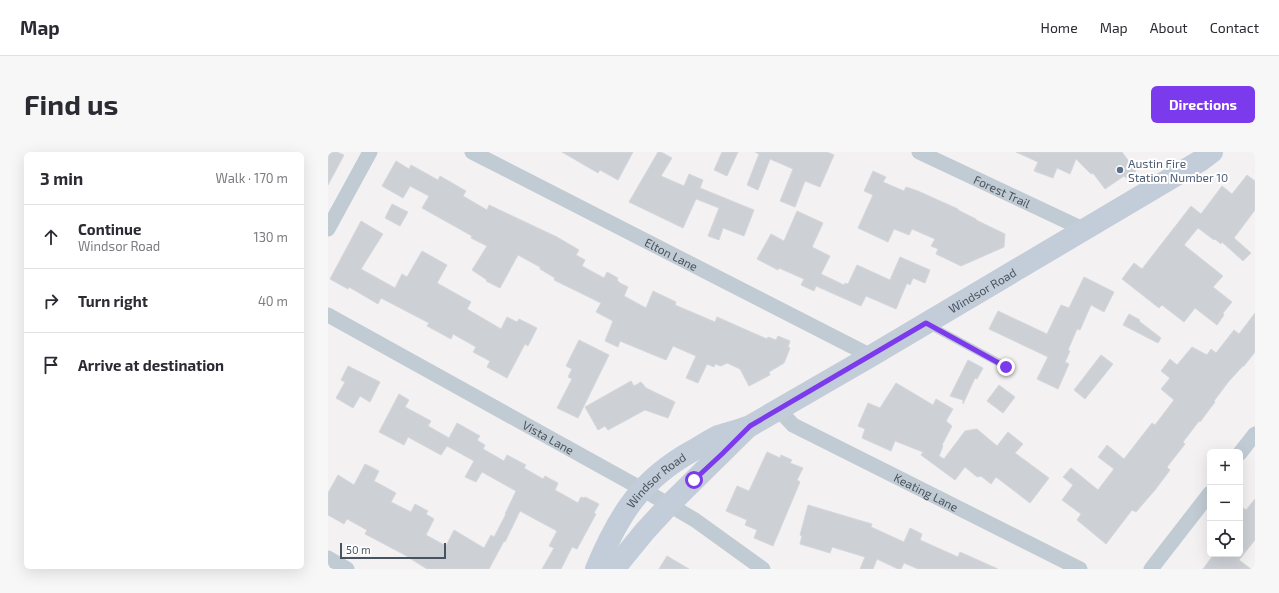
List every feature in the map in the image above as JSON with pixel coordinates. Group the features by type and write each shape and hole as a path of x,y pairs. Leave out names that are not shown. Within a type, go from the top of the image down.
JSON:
{"street":[{"path":"328,229 370,152"},
{"name":"Elton Lane","path":"472,152 872,356"},
{"name":"Forest Trail","path":"919,152 1085,230"},
{"name":"Windsor Road","path":"614,569 669,505 750,426 778,408 872,356 1085,230 1201,155"},
{"name":"Vista Lane","path":"328,314 695,520 763,569"},
{"name":"Keating Lane","path":"778,408 793,425 1080,569"},
{"name":"Windsor Road","path":"596,569 608,540 626,509 642,489 658,474 675,460 716,437 750,426"},
{"path":"1243,450 1255,434"},
{"path":"1151,569 1207,496"},
{"path":"328,558 347,569"}],"lane":[{"path":"926,323 1006,367"}],"building":[{"path":"328,152 337,152 344,155 328,185"},
{"path":"562,152 633,152 618,180 600,170 598,173"},
{"path":"658,152 672,158 661,176 684,186 689,174 703,180 700,188 754,210 744,236 723,228 719,240 708,236 719,208 696,199 683,228 629,202"},
{"path":"722,152 738,152 727,176 714,170"},
{"path":"755,152 827,152 834,155 820,187 805,181 795,207 780,201 793,169 770,159 758,190 747,185 759,154"},
{"path":"1016,152 1122,152 1136,171 1126,178 1124,176 1105,189 1093,173 1091,174 1076,159 1070,174 1057,168 1053,178 1034,171 1038,162"},
{"path":"396,161 409,169 411,165 438,180 440,176 466,191 463,196 487,210 489,205 557,237 579,250 576,255 585,260 582,266 604,278 607,272 618,278 617,280 620,283 628,287 624,296 646,308 653,291 676,302 675,305 715,322 717,317 767,339 768,337 776,340 778,336 790,341 788,347 790,348 784,363 769,372 770,375 749,386 740,369 727,363 721,366 715,364 714,367 707,364 698,383 686,378 696,356 673,346 666,360 620,341 618,347 605,341 613,321 596,312 601,303 554,280 555,278 540,269 540,267 518,255 500,288 486,281 487,280 472,270 487,246 422,208 429,196 410,186 403,198 382,186"},
{"path":"873,171 886,177 883,182 904,191 906,187 918,191 958,209 976,220 1005,234 1004,247 961,266 936,254 938,249 931,246 935,239 912,229 909,235 894,229 888,242 858,228 873,195 864,191"},
{"path":"1247,175 1255,181 1255,210 1234,238 1251,253 1243,261 1222,242 1221,244 1215,239 1214,240 1198,228 1184,245 1223,276 1213,287 1232,302 1223,313 1224,315 1217,325 1195,308 1184,322 1162,305 1159,308 1122,279 1134,263 1142,269 1191,206 1201,214 1222,186 1232,194"},
{"path":"392,204 408,212 400,226 385,218"},
{"path":"797,211 823,223 812,247 830,256 821,274 844,285 845,283 848,284 857,265 890,280 900,257 930,270 925,283 913,278 910,285 907,283 896,309 866,296 861,306 816,286 814,291 801,285 804,279 779,268 778,270 757,259 771,234 784,241"},
{"path":"361,221 383,234 361,269 395,288 402,274 407,277 422,251 447,265 437,283 471,302 467,309 501,329 507,317 517,322 519,319 537,328 528,346 525,344 507,378 487,367 490,361 473,352 476,347 453,334 451,339 427,326 429,323 381,298 378,304 349,287 348,289 330,279"},
{"path":"1084,277 1114,292 1104,312 1091,305 1080,330 1077,329 1068,350 1070,351 1065,362 1069,364 1058,389 1037,379 1048,357 989,329 998,311 1047,334 1061,305 1069,308"},
{"path":"1255,313 1255,352 1229,381 1200,422 1199,421 1183,442 1185,444 1167,467 1170,470 1155,490 1136,512 1132,510 1106,544 1077,520 1081,514 1062,500 1073,485 1063,477 1071,468 1098,490 1114,469 1098,457 1107,445 1124,459 1152,423 1155,425 1174,400 1161,389 1170,378 1161,371 1170,359 1177,365 1192,347 1207,355 1211,349 1216,353 1234,330 1239,334"},
{"path":"1129,314 1140,320 1139,321 1161,338 1158,343 1123,325"},
{"path":"579,340 609,355 578,418 557,408 572,379 568,377 572,369 566,366"},
{"path":"1101,355 1113,364 1085,399 1074,390"},
{"path":"968,360 983,368 977,379 975,378 963,404 963,400 950,396"},
{"path":"348,366 380,382 370,402 360,396 353,408 336,398 345,382 341,380"},
{"path":"631,381 634,386 641,382 646,388 675,402 668,418 645,410 608,430 605,426 598,430 585,407"},
{"path":"896,383 933,405 936,399 953,409 946,421 952,426 942,445 943,446 939,456 944,459 965,431 977,429 997,446 1008,432 1023,444 1015,453 1049,478 1030,503 996,477 991,484 981,476 977,477 965,467 955,480 921,455 923,452 895,441 891,451 862,438 865,429 858,426 868,403 880,408"},
{"path":"999,385 1015,397 1003,413 987,401"},
{"path":"399,394 409,400 405,407 431,421 428,426 449,438 457,423 480,436 477,440 485,445 483,449 504,461 507,455 526,465 524,468 543,479 545,476 558,483 555,490 578,503 581,497 585,497 599,504 594,513 596,514 577,549 572,547 561,569 542,569 554,548 549,546 557,531 520,511 505,542 504,541 489,569 427,569 403,554 365,534 367,530 347,519 344,524 328,515 328,493 338,475 354,485 365,464 379,471 374,481 396,493 391,502 411,512 415,504 428,511 426,514 434,519 426,535 446,546 454,530 484,548 491,535 494,537 516,491 482,472 476,482 465,477 474,461 447,446 441,455 408,437 404,445 379,432"},
{"path":"767,452 780,458 781,455 792,460 790,463 803,468 797,480 800,482 773,546 754,538 757,530 745,525 747,520 726,511 737,486 749,491"},
{"path":"1255,499 1255,540 1243,555 1243,508 1246,510"},
{"path":"808,505 872,524 871,527 904,542 910,528 922,534 920,540 958,557 960,552 998,569 918,569 904,563 901,569 898,569 877,559 873,569 860,569 865,557 832,547 830,553 800,544 802,536 800,535"},
{"path":"667,556 689,569 659,569"},
{"path":"1212,557 1241,557 1239,560 1251,569 1203,569"}],"place":[{"name":"Austin Fire Station Number 10","path":"1120,170"}],"route":[{"path":"694,480 750,426 778,408 872,356 926,323 1006,367"}]}
